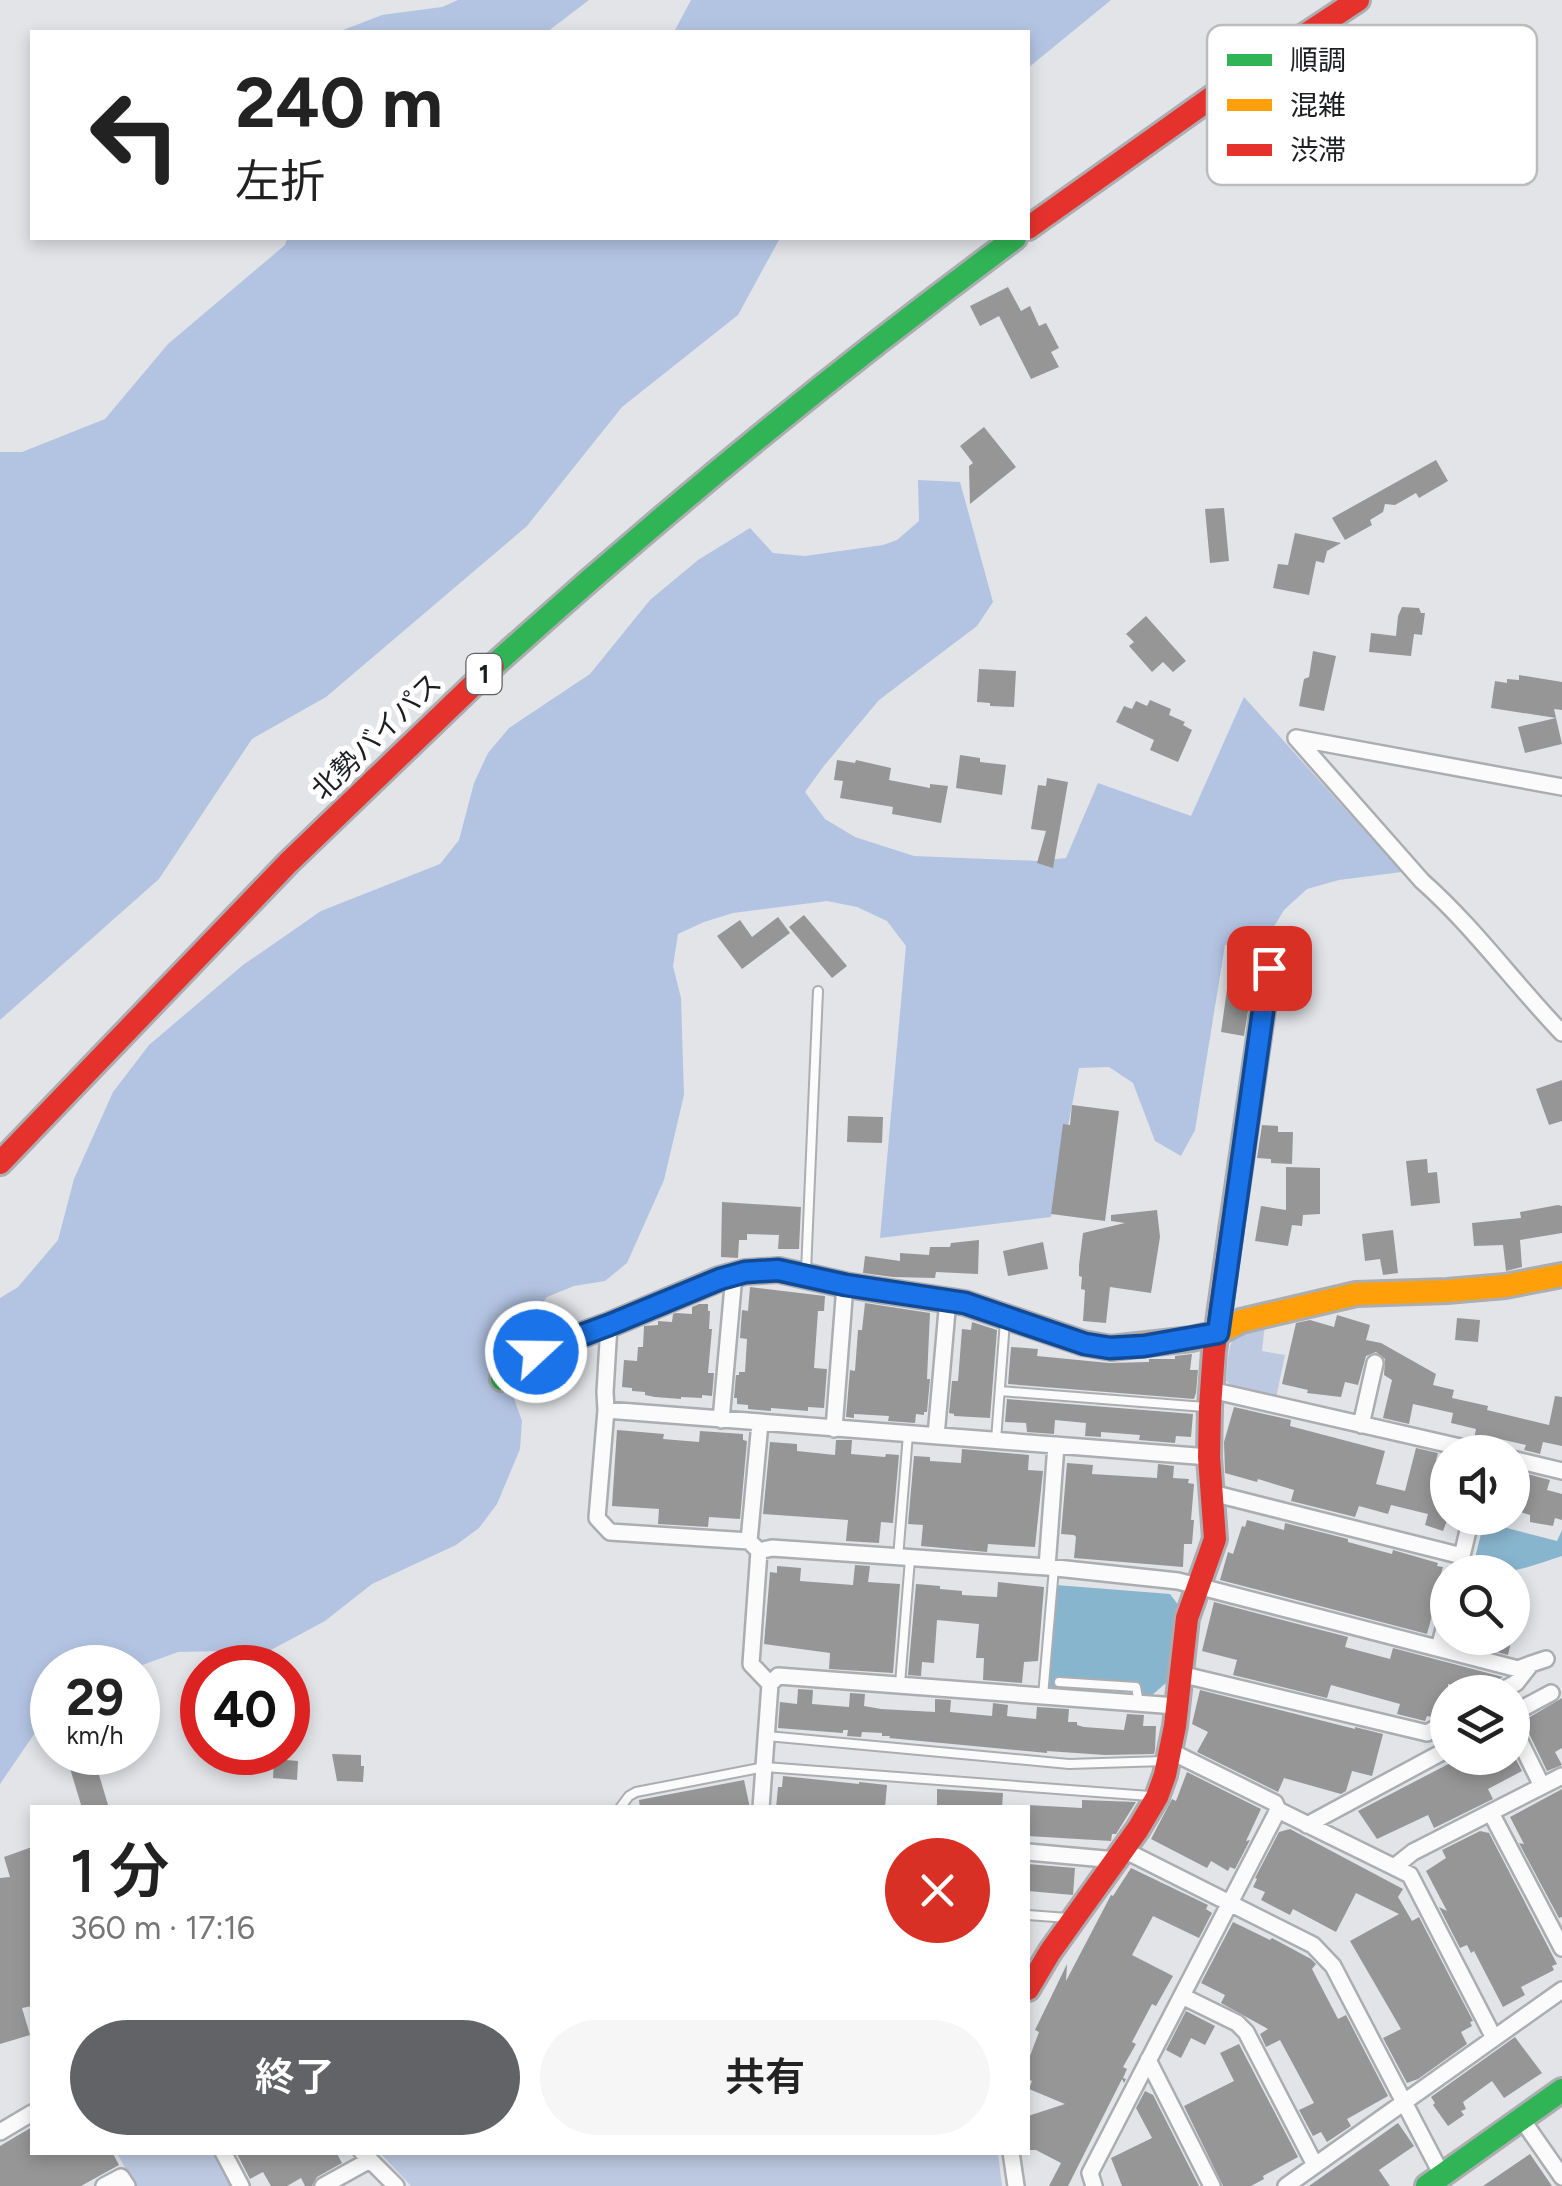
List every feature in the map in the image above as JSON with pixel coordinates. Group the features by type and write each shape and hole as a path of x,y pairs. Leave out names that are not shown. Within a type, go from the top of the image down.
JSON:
{"main road":[{"path":"1318,25 1358,0"},
{"path":"1030,227 1207,101"},
{"name":"北勢バイパス","path":"0,1163 186,968 468,688 721,467 1012,240"},
{"path":"1030,1986 1156,1797 1169,1756 1187,1618 1214,1539 1210,1399 1269,968"},
{"path":"502,1379 536,1352 745,1272 778,1270 846,1285 948,1299 1085,1344 1110,1348 1218,1333 1241,1322 1356,1294 1505,1286 1562,1275"},
{"path":"1434,2180 1562,2090"}],"street":[{"path":"1562,787 1296,738 1562,1033"},
{"path":"721,1420 734,1275"},
{"path":"834,1429 846,1285"},
{"path":"936,1436 948,1299"},
{"path":"609,1325 597,1518 610,1532 1178,1581 1430,1646"},
{"path":"1362,1424 1375,1362"},
{"path":"1210,1399 1362,1424 1430,1440"},
{"path":"606,1410 1209,1456"},
{"path":"760,1423 751,1664 770,1684"},
{"path":"1050,1567 1056,1445"},
{"path":"1530,1463 1562,1470"},
{"path":"1212,1492 1430,1556"},
{"path":"1465,1655 1518,1669 1539,1662 1525,1675"},
{"path":"1180,1674 1426,1733 1430,1731"},
{"path":"761,1805 770,1684 778,1676 1176,1706"},
{"path":"1530,1704 1551,1693"},
{"path":"1169,1756 1275,1803 1278,1810 1410,1876 1494,2038"},
{"path":"1308,1825 1430,1759"},
{"path":"1530,1762 1542,1786"},
{"path":"1394,1868 1413,1852 1562,1776"},
{"path":"1094,2186 1090,2173 1278,1810"},
{"path":"1491,1812 1562,1948"},
{"path":"1030,1852 1120,1855 1313,1945 1333,1966 1404,2104 1434,2180"},
{"path":"1286,2186 1562,1990"},
{"path":"1182,1996 1237,2023 1246,2032 1315,2165"},
{"path":"1148,2060 1212,2186"},
{"path":"0,2132 30,2114"},
{"path":"1521,2118 1562,2177"},
{"path":"226,2155 241,2186"},
{"path":"1012,2155 1016,2186"},
{"path":"323,2186 366,2156 396,2186"},
{"path":"104,2186 122,2176 127,2186"}],"lane":[{"path":"806,1276 818,992"},
{"path":"996,1440 1006,1317"},
{"path":"1000,1391 1210,1399"},
{"path":"900,1685 908,1434"},
{"path":"1043,1696 1050,1567"},
{"path":"1059,1682 1136,1687 1140,1703"},
{"path":"767,1736 1069,1764 1169,1756"},
{"path":"622,1805 636,1792 765,1767 1156,1797"},
{"path":"1030,1915 1074,1919"}],"shaded area":[{"path":"458,0 589,0 550,30 343,30 382,15 442,7"},
{"path":"691,0 1111,0 1030,66 1030,30 675,30"},
{"path":"286,240 779,240 738,315 622,407 527,526 326,697 252,739 159,879 0,1020 0,452 22,452 105,419 168,344"},
{"path":"918,480 960,482 993,602 977,626 879,700 823,767 805,792 825,819 855,837 914,856 1038,861 1066,858 1098,783 1191,816 1244,697 1402,872 1339,880 1307,889 1284,910 1269,935 1241,946 1225,945 1195,1130 1181,1156 1155,1141 1133,1083 1109,1067 1079,1068 1051,1217 880,1238 906,946 887,921 857,907 827,901 733,913 678,934 673,966 681,998 684,1095 664,1180 627,1263 605,1281 574,1286 547,1297 500,1359 522,1421 520,1449 497,1504 479,1528 456,1545 372,1584 325,1621 280,1645 180,1645 180,1652 160,1659 160,1645 30,1645 30,1740 0,1784 0,1298 18,1287 58,1240 74,1179 113,1092 149,1045 243,965 321,911 440,864 459,840 474,783 488,753 509,728 590,674 650,600 698,560 750,528 773,553 805,556 883,545 897,540 919,521"},
{"path":"1265,1324 1262,1351 1285,1355 1276,1398 1235,1388 1226,1381 1230,1349 1236,1336"},
{"path":"1562,1530 1562,1556 1530,1567 1530,1555 1476,1555 1481,1535 1530,1534 1557,1541"},
{"path":"1056,1585 1170,1594 1179,1606 1166,1683 1152,1695 1141,1694 1137,1682 1060,1678 1059,1689 1047,1688"},
{"path":"118,2155 216,2155 233,2186 135,2186"},
{"path":"382,2155 998,2155 1002,2186 411,2186"}],"building":[{"path":"1008,287 1021,311 1030,306 1039,326 1046,323 1059,348 1051,352 1059,367 1031,379 999,316 980,326 970,306"},
{"path":"984,427 1016,467 970,504 969,466 973,463 960,446"},
{"path":"1436,460 1448,481 1419,498 1416,493 1395,505 1385,504 1383,512 1370,520 1372,525 1345,540 1332,518"},
{"path":"1224,508 1229,561 1210,563 1205,509"},
{"path":"1295,533 1341,543 1327,551 1324,563 1316,561 1309,595 1273,588 1278,564 1288,565"},
{"path":"1402,607 1419,608 1425,613 1422,635 1414,634 1411,656 1369,652 1371,633 1396,636"},
{"path":"1146,616 1186,661 1173,672 1163,662 1152,672 1129,646 1134,642 1126,634"},
{"path":"1313,651 1336,656 1324,711 1299,706"},
{"path":"979,669 1016,671 1014,707 977,702"},
{"path":"1519,675 1562,682 1562,710 1554,709 1562,744 1525,753 1518,727 1556,718 1491,708 1495,681 1519,680"},
{"path":"1150,700 1171,709 1169,715 1192,730 1178,762 1150,750 1154,740 1116,722 1124,706 1132,709 1136,701 1147,706"},
{"path":"960,755 1006,765 1002,795 956,788"},
{"path":"837,760 891,768 889,780 930,788 930,784 948,786 941,823 892,814 893,807 840,798 843,781 834,780"},
{"path":"1047,778 1068,782 1053,868 1037,863 1046,831 1031,829 1038,785 1046,786"},
{"path":"804,915 847,966 832,978 789,927"},
{"path":"778,917 790,933 742,969 717,936 740,920 752,937"},
{"path":"1231,961 1256,961 1244,1036 1221,1032"},
{"path":"1562,1080 1562,1121 1549,1125 1536,1089"},
{"path":"1072,1105 1119,1111 1105,1221 1051,1214 1063,1124 1070,1125"},
{"path":"848,1116 883,1117 882,1143 847,1142"},
{"path":"1262,1125 1278,1126 1278,1132 1293,1132 1292,1164 1257,1158"},
{"path":"1427,1159 1428,1173 1437,1172 1440,1203 1411,1206 1406,1161"},
{"path":"1286,1167 1320,1168 1320,1214 1303,1215 1302,1226 1292,1225 1288,1246 1255,1241 1261,1206 1286,1210"},
{"path":"722,1202 801,1207 799,1249 778,1249 779,1235 747,1234 747,1240 739,1240 738,1258 721,1257"},
{"path":"1562,1206 1562,1233 1520,1240 1522,1267 1506,1271 1503,1245 1474,1246 1472,1223 1521,1218 1520,1212"},
{"path":"1157,1210 1160,1237 1151,1293 1110,1287 1106,1323 1083,1321 1085,1290 1081,1289 1079,1265 1083,1233 1125,1223 1111,1221 1111,1215"},
{"path":"1393,1230 1398,1273 1383,1275 1380,1259 1365,1261 1362,1234"},
{"path":"979,1240 978,1274 936,1272 935,1278 863,1273 865,1256 900,1261 900,1253 929,1255 930,1247"},
{"path":"1043,1242 1048,1269 1008,1276 1003,1251"},
{"path":"750,1287 825,1296 824,1311 818,1311 814,1368 827,1369 824,1408 771,1411 737,1404 736,1375 745,1372 747,1339 740,1338 742,1310 748,1311"},
{"path":"865,1303 930,1313 927,1412 916,1414 915,1423 888,1421 889,1416 846,1417 850,1370 855,1371"},
{"path":"708,1304 710,1311 708,1373 714,1373 712,1396 655,1397 622,1387 624,1360 637,1361 638,1347 643,1347 644,1326 672,1322 676,1313 692,1314 692,1307"},
{"path":"1337,1315 1370,1325 1366,1340 1381,1343 1436,1374 1433,1385 1454,1390 1452,1398 1488,1406 1487,1410 1549,1425 1555,1396 1562,1397 1562,1446 1543,1442 1540,1454 1530,1452 1530,1435 1475,1435 1476,1429 1451,1423 1453,1413 1413,1404 1409,1424 1383,1418 1392,1380 1384,1375 1385,1359 1376,1352 1366,1356 1358,1385 1345,1382 1341,1397 1307,1393 1308,1390 1282,1384 1296,1323 1310,1320 1334,1327"},
{"path":"1457,1318 1480,1320 1478,1342 1455,1340"},
{"path":"972,1322 997,1330 990,1418 949,1413 952,1381 958,1381 962,1329 971,1330"},
{"path":"1011,1347 1038,1349 1037,1356 1109,1363 1149,1362 1192,1354 1190,1370 1198,1370 1196,1393 1194,1399 1008,1384"},
{"path":"1007,1399 1193,1414 1191,1437 1176,1436 1175,1443 1139,1440 1140,1435 1101,1432 1101,1437 1085,1436 1086,1423 1055,1420 1054,1434 1027,1432 1026,1423 1005,1422"},
{"path":"1234,1407 1291,1420 1290,1426 1385,1451 1376,1484 1405,1491 1416,1448 1430,1451 1430,1527 1425,1525 1428,1514 1391,1505 1388,1514 1359,1506 1355,1517 1291,1501 1294,1490 1225,1473 1224,1442"},
{"path":"617,1430 699,1442 700,1431 743,1434 747,1441 740,1519 709,1517 708,1527 658,1524 659,1509 612,1506"},
{"path":"836,1440 852,1440 851,1454 899,1455 893,1523 881,1522 879,1543 846,1541 848,1520 763,1514 770,1442 797,1444 797,1451 835,1455"},
{"path":"962,1449 1029,1455 1028,1470 1043,1471 1035,1547 988,1544 987,1552 921,1546 923,1525 908,1524 914,1456 961,1463"},
{"path":"1067,1463 1093,1465 1092,1474 1157,1478 1158,1464 1174,1466 1173,1478 1189,1479 1188,1483 1194,1484 1194,1520 1192,1544 1184,1544 1183,1567 1074,1558 1076,1537 1061,1534"},
{"path":"1530,1475 1550,1480 1547,1490 1562,1494 1562,1520 1555,1518 1553,1526 1530,1522"},
{"path":"1247,1520 1284,1530 1285,1523 1392,1554 1393,1550 1430,1561 1427,1634 1220,1580 1228,1552 1233,1554 1242,1526"},
{"path":"855,1565 870,1566 868,1582 900,1584 893,1673 829,1669 830,1653 764,1644 770,1572 777,1573 777,1566 801,1568 800,1581 853,1585"},
{"path":"998,1582 1044,1587 1038,1661 1024,1662 1022,1683 983,1680 984,1658 976,1658 979,1624 937,1620 934,1663 922,1662 921,1676 908,1675 916,1584 962,1591 962,1595 997,1597"},
{"path":"1214,1602 1348,1637 1345,1647 1390,1659 1393,1648 1495,1675 1430,1675 1430,1717 1425,1721 1397,1714 1400,1704 1331,1685 1327,1698 1233,1675 1237,1660 1202,1651"},
{"path":"798,1689 813,1690 812,1704 849,1707 850,1693 865,1694 864,1706 881,1709 935,1712 935,1699 951,1700 950,1712 992,1716 993,1703 1008,1705 1007,1716 1036,1719 1037,1707 1069,1709 1068,1722 1084,1727 1124,1730 1127,1714 1144,1715 1143,1726 1156,1726 1155,1750 1154,1754 1047,1753 889,1738 882,1733 862,1732 861,1737 847,1736 848,1730 843,1733 778,1728 780,1702 797,1704"},
{"path":"1200,1690 1383,1734 1372,1776 1352,1771 1346,1791 1341,1794 1284,1778 1278,1792 1197,1752 1208,1732 1192,1724"},
{"path":"1562,1698 1562,1748 1555,1752 1562,1765 1547,1771 1530,1736 1530,1717"},
{"path":"332,1754 361,1755 363,1782 337,1781"},
{"path":"1187,1772 1261,1809 1235,1869 1230,1867 1228,1871 1211,1861 1207,1868 1151,1839 1172,1799 1176,1801"},
{"path":"1430,1774 1514,1775 1488,1789 1493,1799 1434,1828 1428,1815 1377,1839 1358,1811"},
{"path":"72,1775 99,1775 108,1805 81,1805"},
{"path":"273,1775 297,1775 297,1780"},
{"path":"783,1776 887,1785 885,1805 776,1805 778,1787 782,1787"},
{"path":"744,1780 749,1805 640,1805 639,1800"},
{"path":"937,1789 1003,1793 1002,1805 937,1805"},
{"path":"1562,1789 1559,1918 1519,1843 1524,1844 1510,1817"},
{"path":"1082,1800 1136,1802 1111,1841 1030,1836 1030,1805 1082,1808"},
{"path":"1290,1829 1403,1889 1398,1897 1412,1921 1419,1917 1473,2021 1472,2026 1461,2032 1467,2044 1418,2079 1407,2083 1383,2038 1401,2029 1350,1941 1399,1914 1356,1893 1336,1932 1293,1909 1290,1915 1261,1900 1265,1892 1253,1887 1279,1832"},
{"path":"1480,1831 1489,1833 1557,1964 1552,1966 1554,1970 1521,1987 1525,1995 1503,2007 1474,1951 1471,1953 1467,1945 1460,1948 1439,1907 1447,1911 1426,1871 1446,1858 1442,1850"},
{"path":"30,1848 30,2006 22,2008 30,2035 0,2044 0,1878 10,1877 4,1857"},
{"path":"1030,1864 1075,1868 1073,1895 1030,1891"},
{"path":"1131,1868 1208,1905 1206,1909 1212,1913 1199,1938 1153,1916 1132,1955 1173,1976 1156,2006 1152,2004 1132,2042 1136,2044 1123,2067 1127,2069 1123,2078 1126,2079 1124,2083 1122,2079 1068,2186 1049,2186 1061,2163 1030,2150 1030,2115 1065,2104 1030,2089 1030,2056 1039,2032 1035,2030 1067,1964 1066,1981"},
{"path":"1233,1922 1272,1938 1316,1964 1312,1969 1338,2019 1346,2015 1388,2096 1347,2119 1351,2126 1327,2142 1321,2132 1313,2136 1299,2110 1314,2103 1280,2040 1266,2047 1260,2034 1268,2029 1221,2003 1225,1995 1201,1983"},
{"path":"1186,2011 1215,2026 1205,2045 1191,2038 1181,2058 1166,2050"},
{"path":"1515,2037 1542,2073 1504,2098 1492,2081 1463,2102 1464,2115 1448,2126 1431,2097"},
{"path":"1239,2044 1298,2157 1251,2186 1223,2186 1184,2106 1234,2081 1220,2053"},
{"path":"1145,2091 1153,2095 1199,2186 1122,2186 1111,2158 1152,2138 1136,2108"},
{"path":"1398,2123 1414,2146 1379,2170 1390,2186 1309,2186"},
{"path":"30,2128 30,2155 114,2155 119,2165 81,2186 0,2186 0,2146"},
{"path":"1530,2154 1552,2186 1483,2186"},
{"path":"238,2155 338,2155 342,2163 317,2177 312,2186 305,2186 301,2178 287,2186 271,2186 263,2172 250,2179"}],"traffic: fast":[{"path":"493,666 749,446 1012,240"},
{"path":"502,1379 536,1352 745,1272 779,1270 845,1285 965,1303 1083,1343"},
{"path":"1427,2186 1562,2090"}],"traffic: slow":[{"path":"1231,1230 1269,968"},
{"path":"1083,1343 1111,1348 1191,1339 1218,1333 1241,1321 1356,1294 1505,1286 1562,1275"}],"traffic: jam":[{"path":"1320,25 1358,0"},
{"path":"1030,227 1207,101"},
{"path":"0,1163 288,863 493,666"},
{"path":"1030,1986 1138,1829 1165,1775 1175,1726 1187,1618 1215,1539 1210,1407 1231,1230"}],"route":[{"path":"536,1352 720,1279 745,1272 778,1270 846,1285 948,1299 1085,1344 1110,1348 1218,1333 1269,968"}]}
